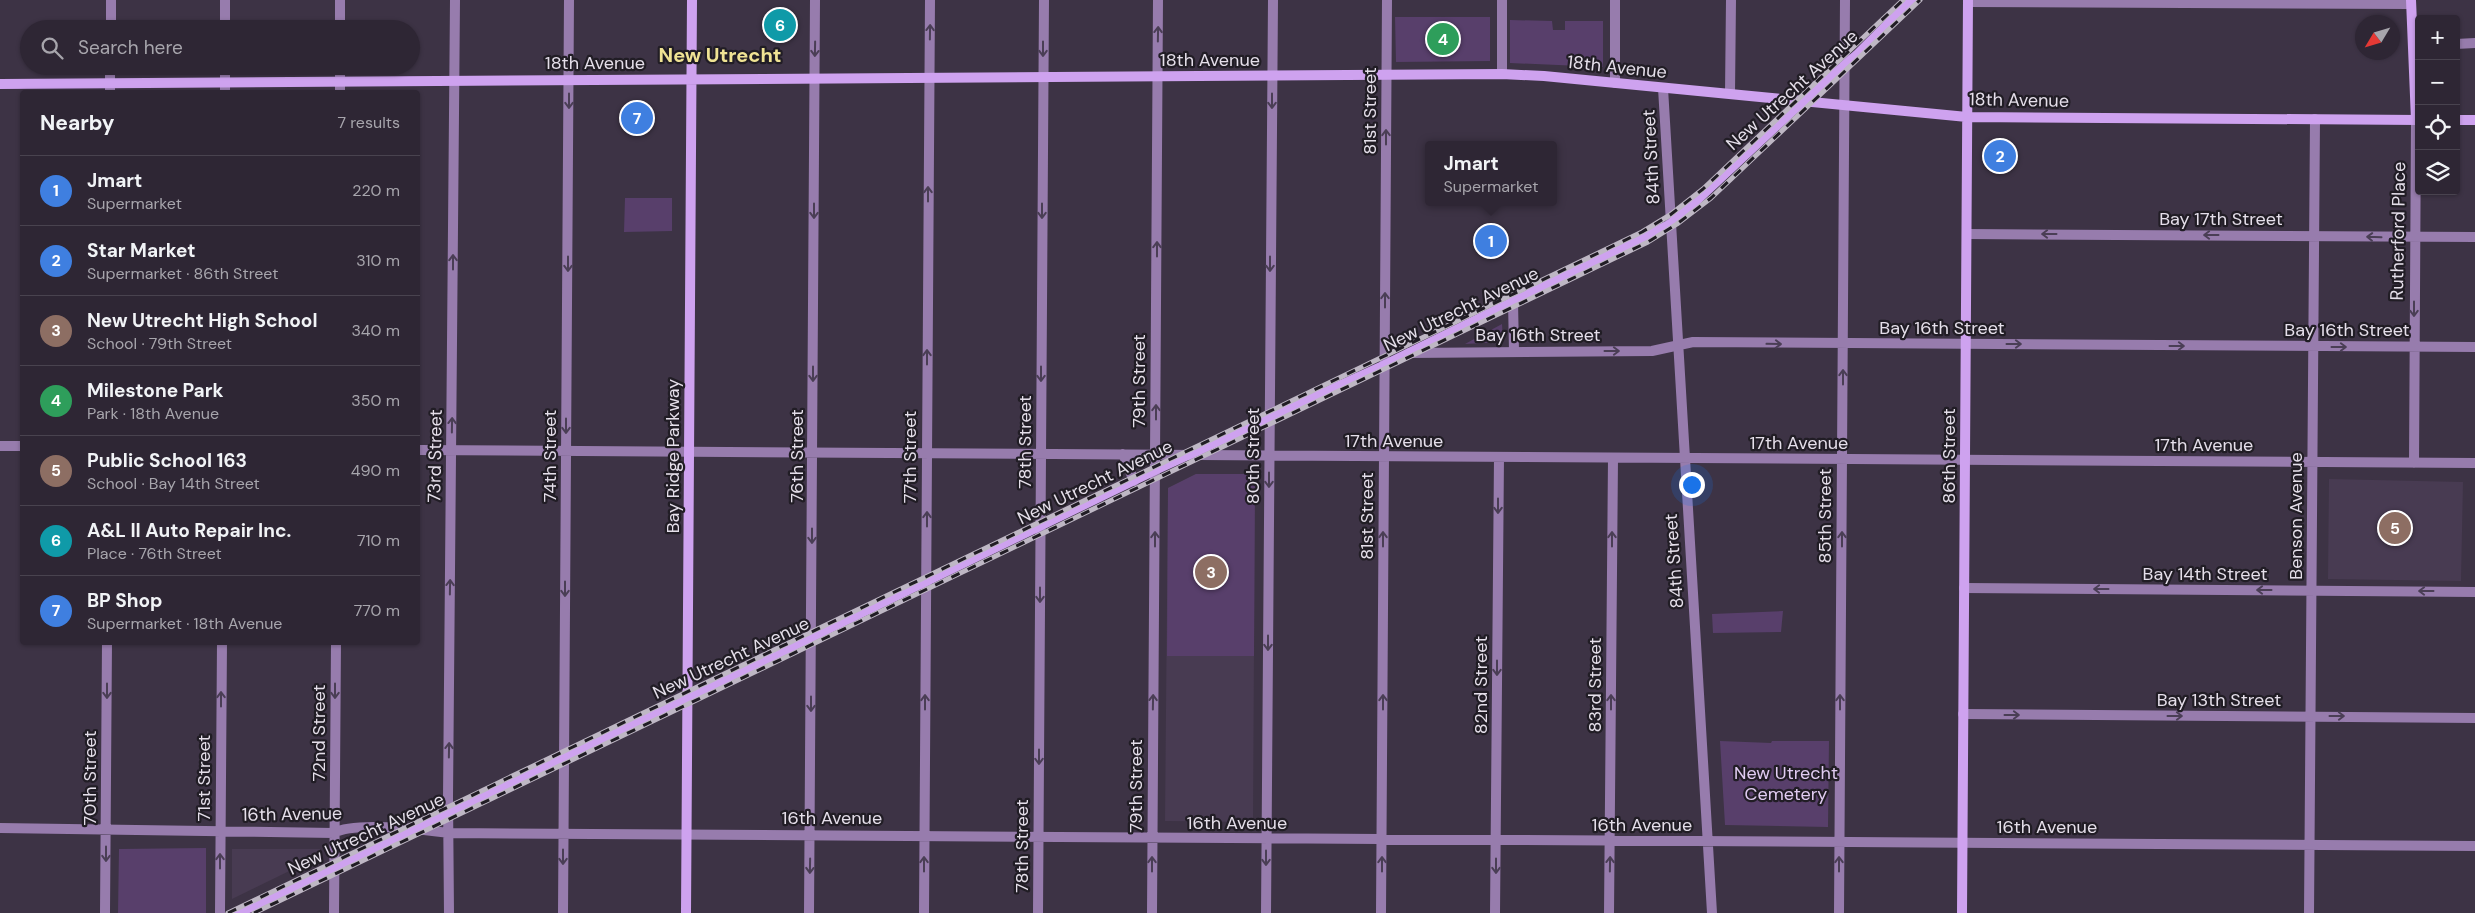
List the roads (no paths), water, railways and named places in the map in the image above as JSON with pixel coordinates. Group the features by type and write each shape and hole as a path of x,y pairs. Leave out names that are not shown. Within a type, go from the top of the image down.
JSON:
{"street":[{"path":"111,0 111,20"},
{"path":"225,0 225,20"},
{"path":"340,0 340,20"},
{"name":"73rd Street","path":"449,913 455,0"},
{"name":"74th Street","path":"563,913 569,0"},
{"name":"Bay Ridge Parkway","path":"686,913 692,0"},
{"name":"76th Street","path":"809,913 815,0"},
{"name":"77th Street","path":"924,913 930,0"},
{"name":"78th Street","path":"1038,913 1044,0"},
{"name":"79th Street","path":"1152,913 1158,0"},
{"name":"80th Street","path":"1266,913 1273,0"},
{"name":"81st Street","path":"1381,913 1387,0"},
{"path":"1502,0 1502,74"},
{"path":"1614,83 1615,0"},
{"path":"1730,94 1731,0"},
{"name":"85th Street","path":"1839,913 1845,0"},
{"name":"New Utrecht Avenue","path":"238,913 449,814 564,756 926,583 1155,470 1410,353 1513,300 1671,224 1804,100 1845,66 1912,0"},
{"path":"1968,1 2411,2 2415,37"},
{"name":"86th Street","path":"1962,913 1968,1"},
{"path":"2460,44 2475,43"},
{"path":"2416,60 2417,105"},
{"name":"18th Avenue","path":"0,84 110,88 225,88 340,81 814,80 1502,74 1804,100 1967,117 2415,120"},
{"path":"110,75 110,88"},
{"path":"225,75 225,88"},
{"path":"340,75 340,90"},
{"name":"84th Street","path":"1663,88 1712,913"},
{"name":"Benson Avenue","path":"2310,913 2315,120"},
{"path":"2460,120 2475,120"},
{"name":"Rutherford Place","path":"2414,463 2414,238 2416,150"},
{"name":"Bay 17th Street","path":"1967,234 2475,237"},
{"path":"1513,300 1514,351"},
{"name":"Bay 16th Street","path":"1410,353 1652,351 1693,342 2475,347"},
{"path":"0,446 20,446"},
{"name":"17th Avenue","path":"420,450 1040,455 1189,454 1684,460 1842,458 2475,463"},
{"path":"1123,454 1134,481"},
{"name":"82nd Street","path":"1495,913 1499,457"},
{"name":"83rd Street","path":"1609,913 1613,458"},
{"name":"Bay 14th Street","path":"1964,588 2475,592"},
{"name":"70th Street","path":"105,913 107,645"},
{"name":"71st Street","path":"220,913 222,645"},
{"name":"72nd Street","path":"334,913 336,645"},
{"name":"Bay 13th Street","path":"1963,714 2475,718"},
{"name":"16th Avenue","path":"0,828 334,833 344,829 416,829 449,834 810,834 1266,840 1382,839 1610,842 1962,842 2475,846"}],"railway":[{"path":"228,913 1642,232 1670,215 1703,189 1903,0"},
{"path":"254,913 1648,242 1677,224 1711,198 1920,0"}],"place":[{"name":"A&L II Auto Repair Inc.","path":"780,25"},
{"name":"Milestone Park","path":"1443,39"},
{"name":"BP Shop","path":"637,118"},
{"name":"Star Market","path":"2000,156"},
{"name":"Jmart","path":"1491,241"},
{"name":"Public School 163","path":"2395,528"},
{"name":"New Utrecht High School","path":"1211,572"}],"district":[{"name":"New Utrecht","path":"720,55"}],"park label":[{"name":"New Utrecht Cemetery","path":"1786,783"}]}
